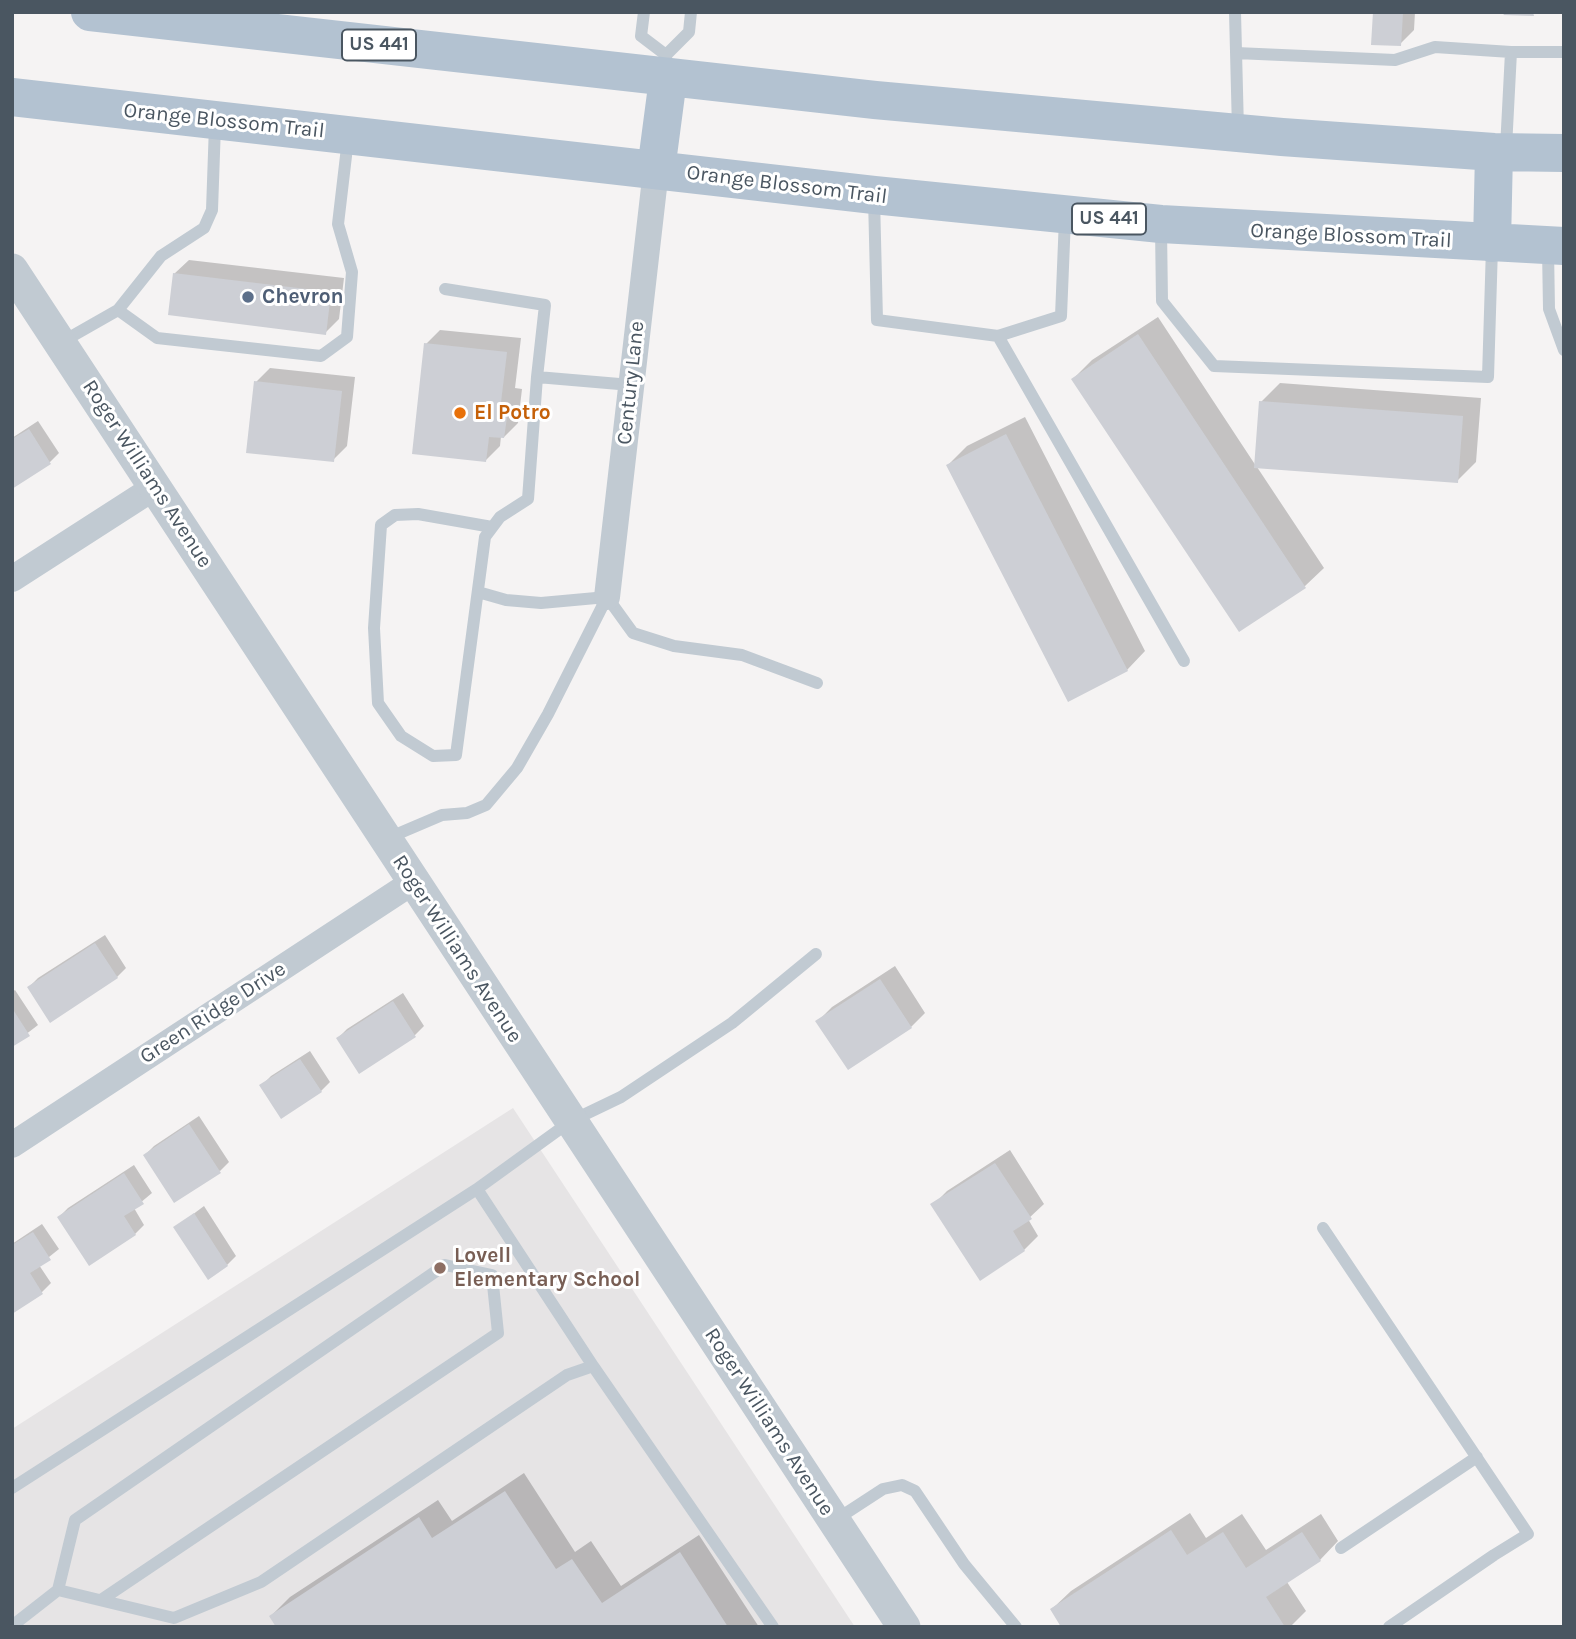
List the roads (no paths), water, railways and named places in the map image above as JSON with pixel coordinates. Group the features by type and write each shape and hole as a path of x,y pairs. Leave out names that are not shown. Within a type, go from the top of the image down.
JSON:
{"main road":[{"name":"US 441","path":"90,12 667,67 889,102 1238,134 1500,152 1564,153"},
{"path":"656,170 667,67"},
{"name":"Orange Blossom Trail","path":"12,97 874,195 1161,224 1556,246"},
{"path":"1492,243 1500,152"}],"street":[{"name":"Century Lane","path":"607,597 656,170"},
{"name":"Roger Williams Avenue","path":"12,270 904,1627"},
{"path":"12,579 155,487"},
{"name":"Green Ridge Drive","path":"12,1144 413,882"}],"lane":[{"path":"644,12 641,36 667,67 689,32 691,12"},
{"path":"1235,12 1238,134"},
{"path":"1236,53 1395,60 1435,47 1564,52"},
{"path":"1500,152 1511,52"},
{"path":"60,343 118,310 161,256 204,228 212,209 216,120"},
{"path":"118,310 157,338 321,356 330,350 347,337 352,272 338,224 349,135"},
{"path":"874,195 877,320 998,336 1061,316 1065,214"},
{"path":"1161,224 1162,301 1214,366 1488,377 1492,243"},
{"path":"1556,246 1549,309 1564,350"},
{"path":"445,289 545,304 528,499 500,517 485,537 456,755 433,756 401,736 378,703 374,628 381,525 395,515 418,514 492,527"},
{"path":"998,336 1184,661"},
{"path":"537,377 631,385"},
{"path":"478,592 506,600 541,603 607,597"},
{"path":"607,597 633,633 674,646 742,655 817,683"},
{"path":"385,839 442,815 467,813 486,805 517,768 548,714 607,597"},
{"path":"12,1488 477,1189 571,1121 621,1097 732,1023 816,954"},
{"path":"477,1189 593,1366 773,1627"},
{"path":"1323,1228 1528,1534 1389,1627"},
{"path":"12,1626 58,1590 75,1520 444,1265 492,1275 498,1333 102,1600"},
{"path":"58,1590 174,1618 261,1582 567,1375 593,1366"},
{"path":"1341,1548 1477,1457"},
{"path":"834,1521 883,1489 902,1485 915,1491 964,1564 1016,1627"}],"place":[{"name":"Chevron","path":"248,297"},
{"name":"El Potro","path":"460,413"},
{"name":"Lovell Elementary School","path":"440,1268"}]}
